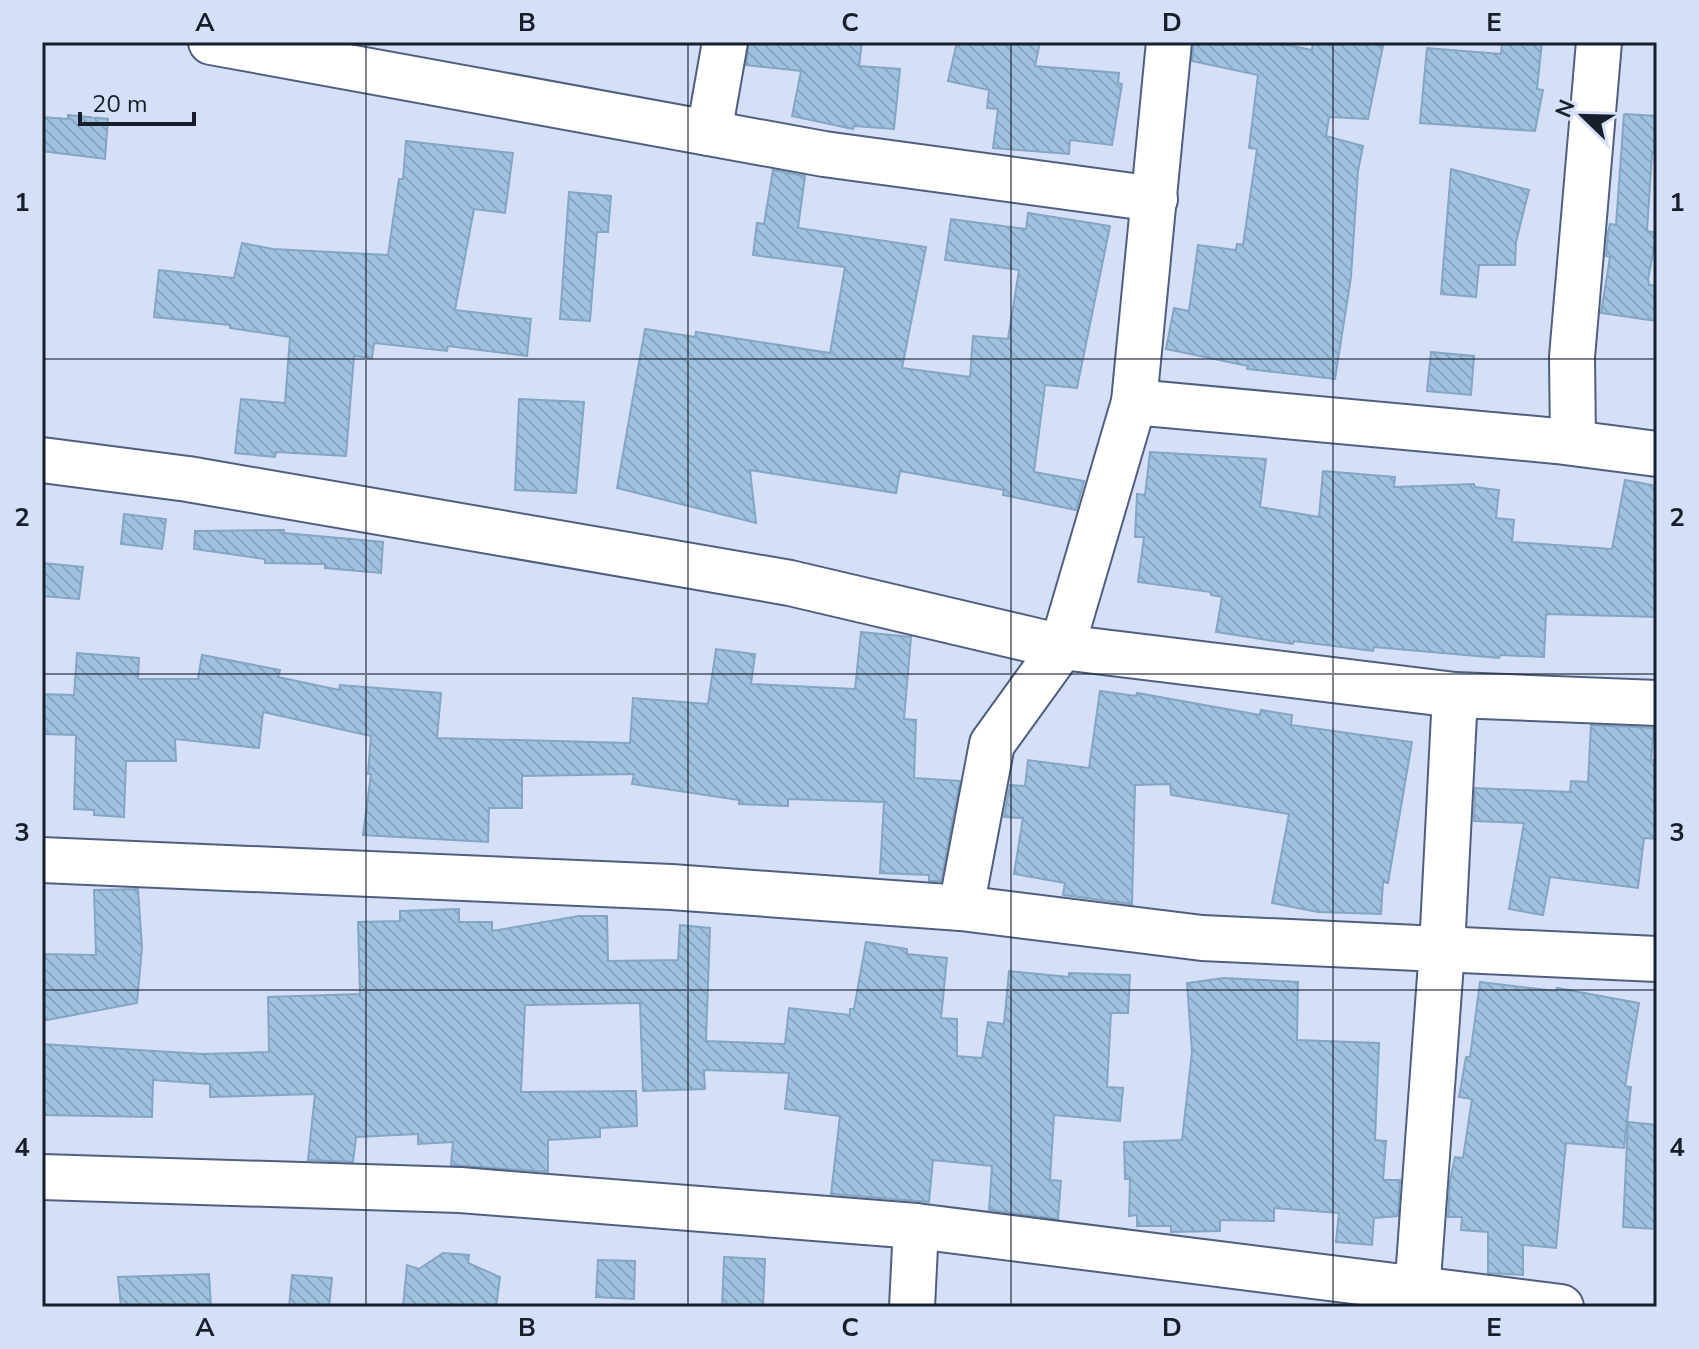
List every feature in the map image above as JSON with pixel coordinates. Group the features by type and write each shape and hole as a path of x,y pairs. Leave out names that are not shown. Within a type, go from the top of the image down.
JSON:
{"street":[{"path":"211,42 824,154 1155,199"},
{"path":"709,133 725,42"},
{"path":"961,908 992,744 1062,647 1134,402 1169,42"},
{"path":"1573,442 1572,357 1599,42"},
{"path":"1134,402 1573,442 1657,454"},
{"path":"42,460 188,479 790,583 1062,647 1455,695 1657,703"},
{"path":"1416,1299 1442,949 1455,695"},
{"path":"42,860 671,887 961,908 1202,938 1657,959"},
{"path":"42,1177 460,1190 916,1226 1416,1299 1561,1307"},
{"path":"912,1307 916,1226"}],"building":[{"path":"749,42 862,42 859,66 900,69 894,129 854,126 853,129 792,116 801,71 746,65"},
{"path":"957,42 1040,42 1035,66 1119,73 1118,83 1122,84 1112,145 1070,140 1069,154 993,148 998,109 987,108 989,90 948,81"},
{"path":"1194,42 1272,42 1312,50 1313,42 1364,42 1383,46 1368,119 1329,117 1326,136 1363,146 1358,171 1351,277 1335,379 1247,369 1248,366 1166,349 1174,308 1189,311 1198,245 1236,250 1237,244 1243,245 1257,149 1249,148 1258,75 1192,61"},
{"path":"1502,42 1542,42 1537,89 1543,90 1535,131 1420,123 1427,48 1501,54"},
{"path":"1624,114 1657,116 1657,153 1652,153 1647,231 1657,233 1648,279 1649,285 1657,286 1657,321 1601,313 1610,257 1606,256 1608,232 1610,224 1616,225"},
{"path":"68,115 108,119 105,159 42,151 42,117 68,119"},
{"path":"406,141 513,153 505,213 474,209 455,310 531,319 527,356 448,346 447,351 374,343 372,358 354,356 346,456 276,452 275,457 235,453 241,399 285,403 290,337 230,328 230,325 154,317 159,270 234,278 242,243 273,249 388,255 399,179 403,179"},
{"path":"1451,169 1529,190 1516,242 1515,265 1479,265 1476,297 1441,294"},
{"path":"773,170 805,176 798,228 926,247 902,368 970,377 973,336 1008,339 1019,270 945,260 951,219 1026,229 1028,213 1110,226 1077,388 1045,385 1034,472 1084,481 1076,510 1003,495 1004,490 900,471 896,493 750,470 756,523 617,488 645,329 695,337 696,332 830,353 845,267 753,255 757,223 764,224"},
{"path":"569,192 611,196 608,232 597,232 590,321 560,319"},
{"path":"1431,352 1474,356 1471,395 1427,391"},
{"path":"519,399 584,402 576,493 515,490"},
{"path":"1150,452 1266,459 1260,507 1319,517 1323,471 1395,477 1394,487 1474,484 1475,487 1499,490 1496,518 1514,520 1512,542 1612,549 1625,480 1657,486 1657,617 1546,614 1544,657 1500,655 1499,658 1374,647 1373,651 1294,641 1293,644 1216,632 1222,597 1211,595 1211,592 1138,582 1144,537 1135,537 1137,494 1145,495"},
{"path":"124,514 166,519 162,549 121,544"},
{"path":"284,530 284,533 383,542 381,573 325,568 325,564 265,563 265,559 194,549 195,531"},
{"path":"42,563 83,567 79,599 42,596"},
{"path":"861,632 911,637 904,719 916,720 914,778 960,781 941,881 929,881 929,875 880,873 884,802 788,799 788,806 739,804 739,800 632,784 634,774 522,776 522,808 489,808 488,842 363,835 371,774 368,774 371,736 263,712 259,748 175,739 176,761 126,761 124,817 94,815 94,810 74,809 76,735 42,734 42,694 74,695 77,653 139,658 138,679 198,679 202,655 280,670 278,677 339,690 340,685 441,693 437,738 630,743 633,698 708,704 716,649 755,654 751,684 855,689"},
{"path":"1100,691 1136,696 1137,693 1260,715 1261,710 1292,715 1291,725 1412,742 1388,883 1383,882 1381,914 1318,912 1272,903 1289,814 1171,795 1170,784 1135,785 1132,904 1063,895 1065,883 1014,874 1023,818 1004,817 1010,785 1025,786 1028,760 1089,768"},
{"path":"1591,725 1654,728 1651,760 1657,761 1657,839 1644,838 1638,888 1550,877 1543,915 1509,909 1524,823 1474,821 1475,788 1570,792 1571,781 1588,782"},
{"path":"138,889 142,948 137,1003 42,1021 42,954 96,955 94,890"},
{"path":"459,909 459,922 492,922 492,931 579,916 607,916 608,961 678,960 680,925 710,928 706,1041 785,1044 789,1008 850,1015 850,1009 854,1009 866,942 907,949 907,954 947,958 941,1018 957,1019 957,1056 982,1058 988,1022 1004,1024 1009,971 1069,977 1069,973 1130,975 1128,1013 1111,1013 1107,1087 1123,1088 1120,1121 1054,1115 1050,1180 1061,1181 1058,1219 989,1210 992,1166 933,1160 929,1202 831,1194 840,1116 785,1109 789,1073 704,1070 705,1089 643,1091 640,1003 525,1005 521,1092 636,1091 637,1126 600,1128 600,1137 548,1140 548,1172 451,1165 453,1142 418,1144 418,1134 356,1137 353,1162 308,1160 315,1094 210,1097 210,1084 153,1080 152,1117 42,1115 42,1044 203,1054 269,1052 268,997 360,994 358,922 400,921 400,911"},
{"path":"1224,978 1298,982 1297,1040 1379,1043 1375,1140 1386,1141 1383,1180 1400,1180 1398,1216 1374,1218 1372,1245 1336,1242 1339,1213 1274,1208 1274,1221 1220,1220 1220,1231 1171,1232 1171,1226 1137,1226 1137,1215 1129,1216 1130,1179 1125,1179 1124,1142 1182,1140 1192,1052 1187,983"},
{"path":"1480,982 1556,991 1557,988 1639,1003 1625,1086 1631,1087 1624,1148 1566,1143 1556,1248 1523,1245 1523,1275 1488,1273 1488,1232 1461,1230 1462,1217 1448,1217 1450,1181 1455,1157 1463,1158 1472,1099 1459,1097 1466,1057 1470,1057"},
{"path":"1628,1122 1657,1125 1657,1229 1623,1227"},
{"path":"443,1253 469,1255 468,1263 500,1277 496,1307 403,1307 407,1265 419,1269"},
{"path":"724,1257 765,1259 763,1307 722,1307"},
{"path":"598,1260 635,1261 634,1299 596,1297"},
{"path":"209,1274 211,1307 121,1307 118,1277"},
{"path":"292,1275 332,1278 329,1307 289,1307"}]}
